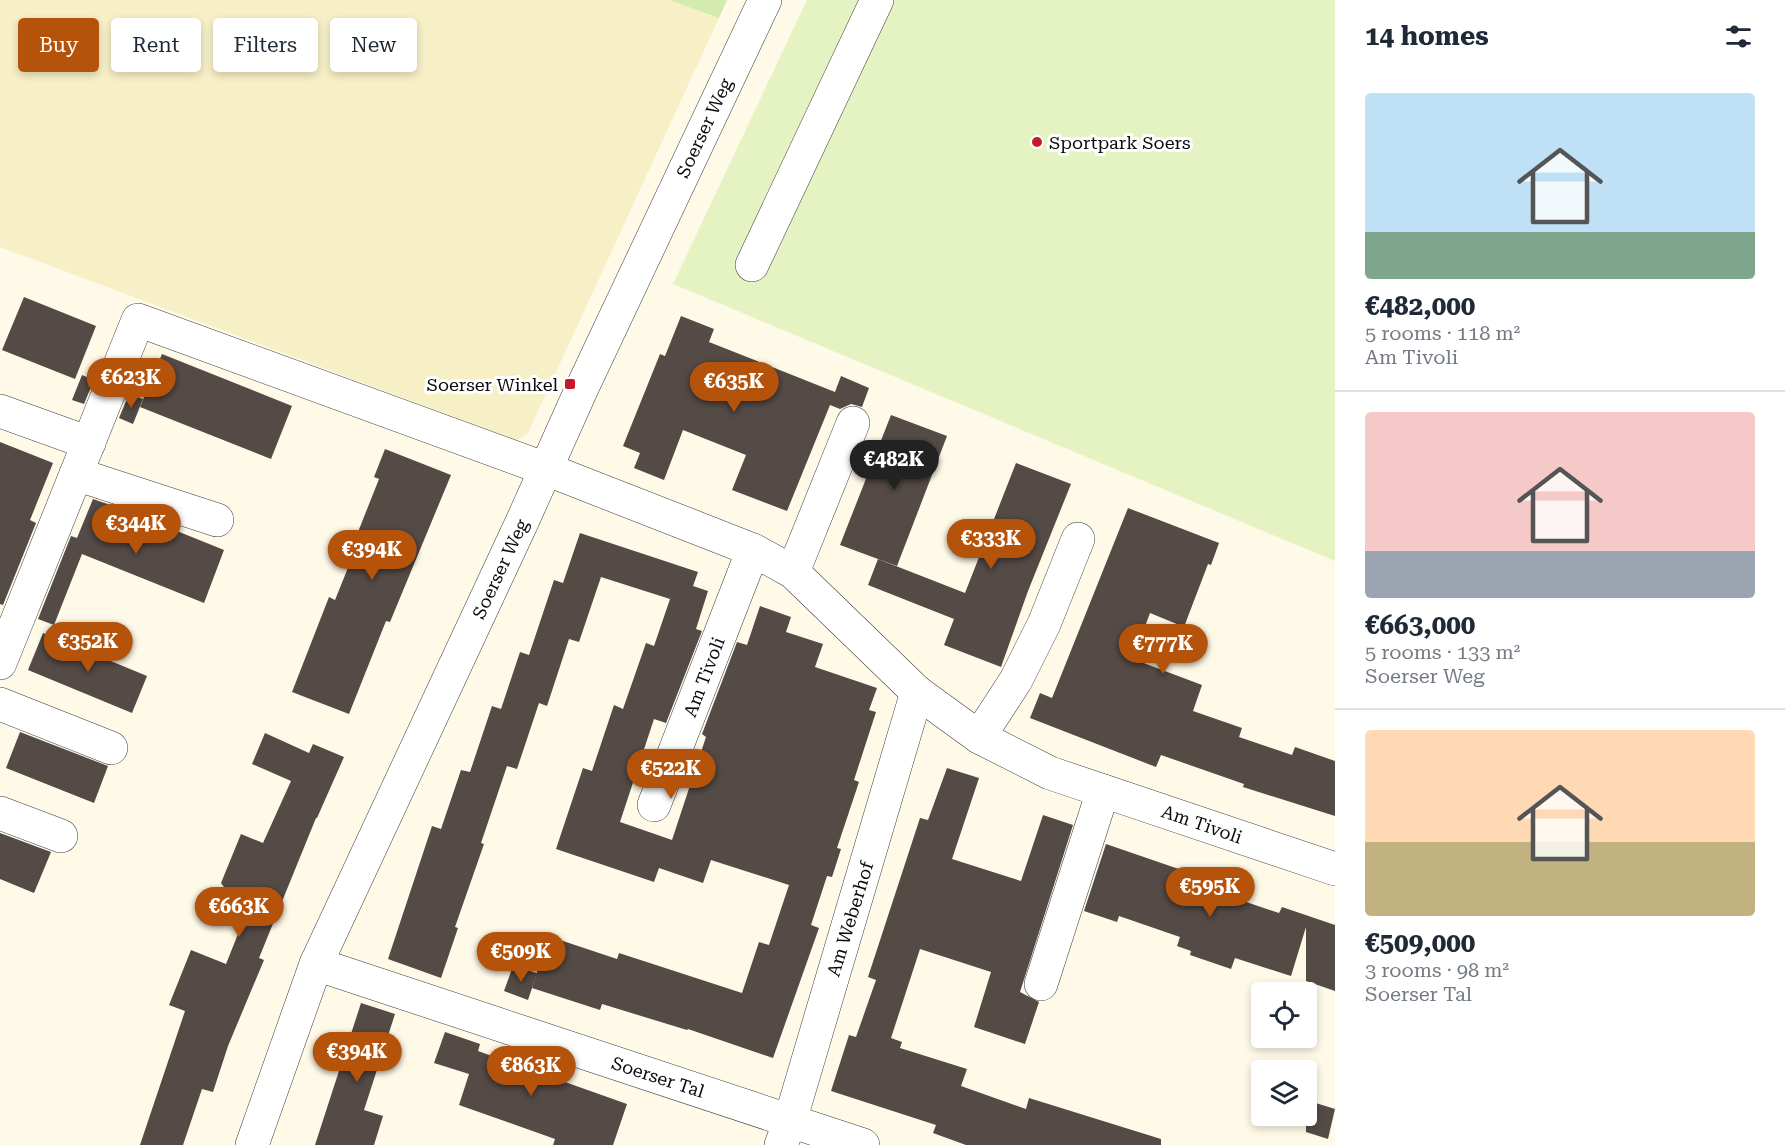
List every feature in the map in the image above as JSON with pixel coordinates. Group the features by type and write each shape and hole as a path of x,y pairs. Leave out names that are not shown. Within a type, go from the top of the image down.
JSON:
{"street":[{"name":"Soerser Weg","path":"252,1145 316,964 582,388 765,0"},
{"path":"752,265 877,0"},
{"path":"0,663 138,320 546,469"},
{"path":"0,411 89,443"},
{"path":"793,572 853,423"},
{"name":"Am Tivoli","path":"546,469 753,550 793,572 917,692 979,737 1050,773 1335,869"},
{"path":"76,474 217,520"},
{"path":"979,737 1016,680 1044,624 1078,539"},
{"name":"Am Tivoli","path":"654,805 753,550"},
{"name":"Am Weberhof","path":"785,1133 917,692"},
{"path":"0,704 111,748"},
{"path":"1041,984 1103,791"},
{"path":"0,813 61,836"},
{"name":"Soerser Tal","path":"316,964 785,1133 863,1145"}],"shaded area":[{"path":"0,0 669,0 719,18 528,433 516,440 0,247"}],"green space":[{"path":"669,0 727,0 719,18"},
{"name":"Sportpark Soers","path":"807,0 1335,0 1335,561 673,284"}],"building":[{"path":"24,297 96,326 75,379 2,350"},
{"path":"681,316 714,329 709,342 835,392 841,376 869,388 862,407 851,404 840,409 830,405 787,511 732,490 746,455 683,430 664,480 634,468 640,453 623,446 660,354 665,356"},
{"path":"162,354 292,406 271,459 140,407"},
{"path":"82,375 94,380 84,404 72,400"},
{"path":"129,394 143,399 133,424 119,418"},
{"path":"891,415 947,436 897,566 840,545"},
{"path":"0,442 53,463 30,520 36,523 3,605 0,604"},
{"path":"385,449 451,475 390,622 386,621 349,714 292,692 329,597 335,600 362,533 358,532 379,479 374,477"},
{"path":"1016,463 1071,484 1028,591 1001,667 944,645 954,619 868,585 878,559 965,593"},
{"path":"93,499 224,550 204,603 82,554 54,625 38,619 71,536 77,538"},
{"path":"1128,508 1219,543 1211,565 1208,564 1184,627 1150,613 1133,659 1202,685 1193,711 1242,728 1239,737 1292,755 1295,747 1335,761 1335,816 1243,787 1244,784 1161,755 1156,767 1030,718 1040,693 1052,698"},
{"path":"580,533 698,572 693,586 708,591 696,629 702,631 666,723 654,719 620,822 672,840 706,737 702,734 737,642 747,645 760,606 791,617 786,632 823,644 815,667 877,688 869,710 876,712 854,780 859,782 837,848 841,849 832,877 827,876 811,925 819,928 773,1058 688,1029 602,1004 600,1010 532,988 548,936 617,959 619,953 742,993 759,942 769,945 789,885 711,860 703,883 659,868 654,882 556,849 583,768 592,771 614,705 623,709 646,643 654,646 670,599 601,577 579,642 569,639 547,706 539,703 517,769 507,766 481,843 484,844 455,927 458,928 441,978 388,959 432,826 441,829 461,770 470,772 492,706 501,709 520,652 529,655 554,580 563,583"},
{"path":"43,633 147,676 132,713 28,670"},
{"path":"20,732 108,766 94,803 6,768"},
{"path":"265,733 309,753 313,744 344,757 316,818 259,958 264,960 228,1046 213,1092 202,1089 183,1145 140,1145 185,1011 169,1005 191,950 226,964 248,909 238,906 221,883 241,834 263,843 291,781 252,764"},
{"path":"947,768 979,778 952,859 1021,881 1043,815 1073,825 1020,992 1039,1002 1025,1044 974,1027 991,972 920,949 891,1038 902,1042 900,1048 967,1069 961,1086 1026,1109 1029,1098 1161,1139 1161,1145 966,1145 933,1133 936,1125 831,1091 849,1035 856,1037 876,980 868,977 920,818 928,820"},
{"path":"0,833 51,852 34,893 0,879"},
{"path":"1106,844 1202,877 1199,886 1279,913 1282,907 1335,925 1335,991 1317,985 1317,982 1306,981 1306,927 1291,976 1235,958 1231,969 1190,955 1191,951 1177,946 1180,937 1119,916 1117,922 1084,911"},
{"path":"513,966 537,973 528,1000 504,991"},
{"path":"361,1003 395,1014 364,1110 383,1116 374,1145 315,1145"},
{"path":"445,1032 480,1044 478,1051 627,1104 613,1145 553,1145 555,1139 459,1105 469,1074 434,1063"},
{"path":"1317,1103 1335,1109 1328,1139 1306,1132 1306,1126 1317,1126"}],"place":[{"name":"Sportpark Soers","path":"1037,142"},
{"name":"Soerser Winkel","path":"570,384"}]}
